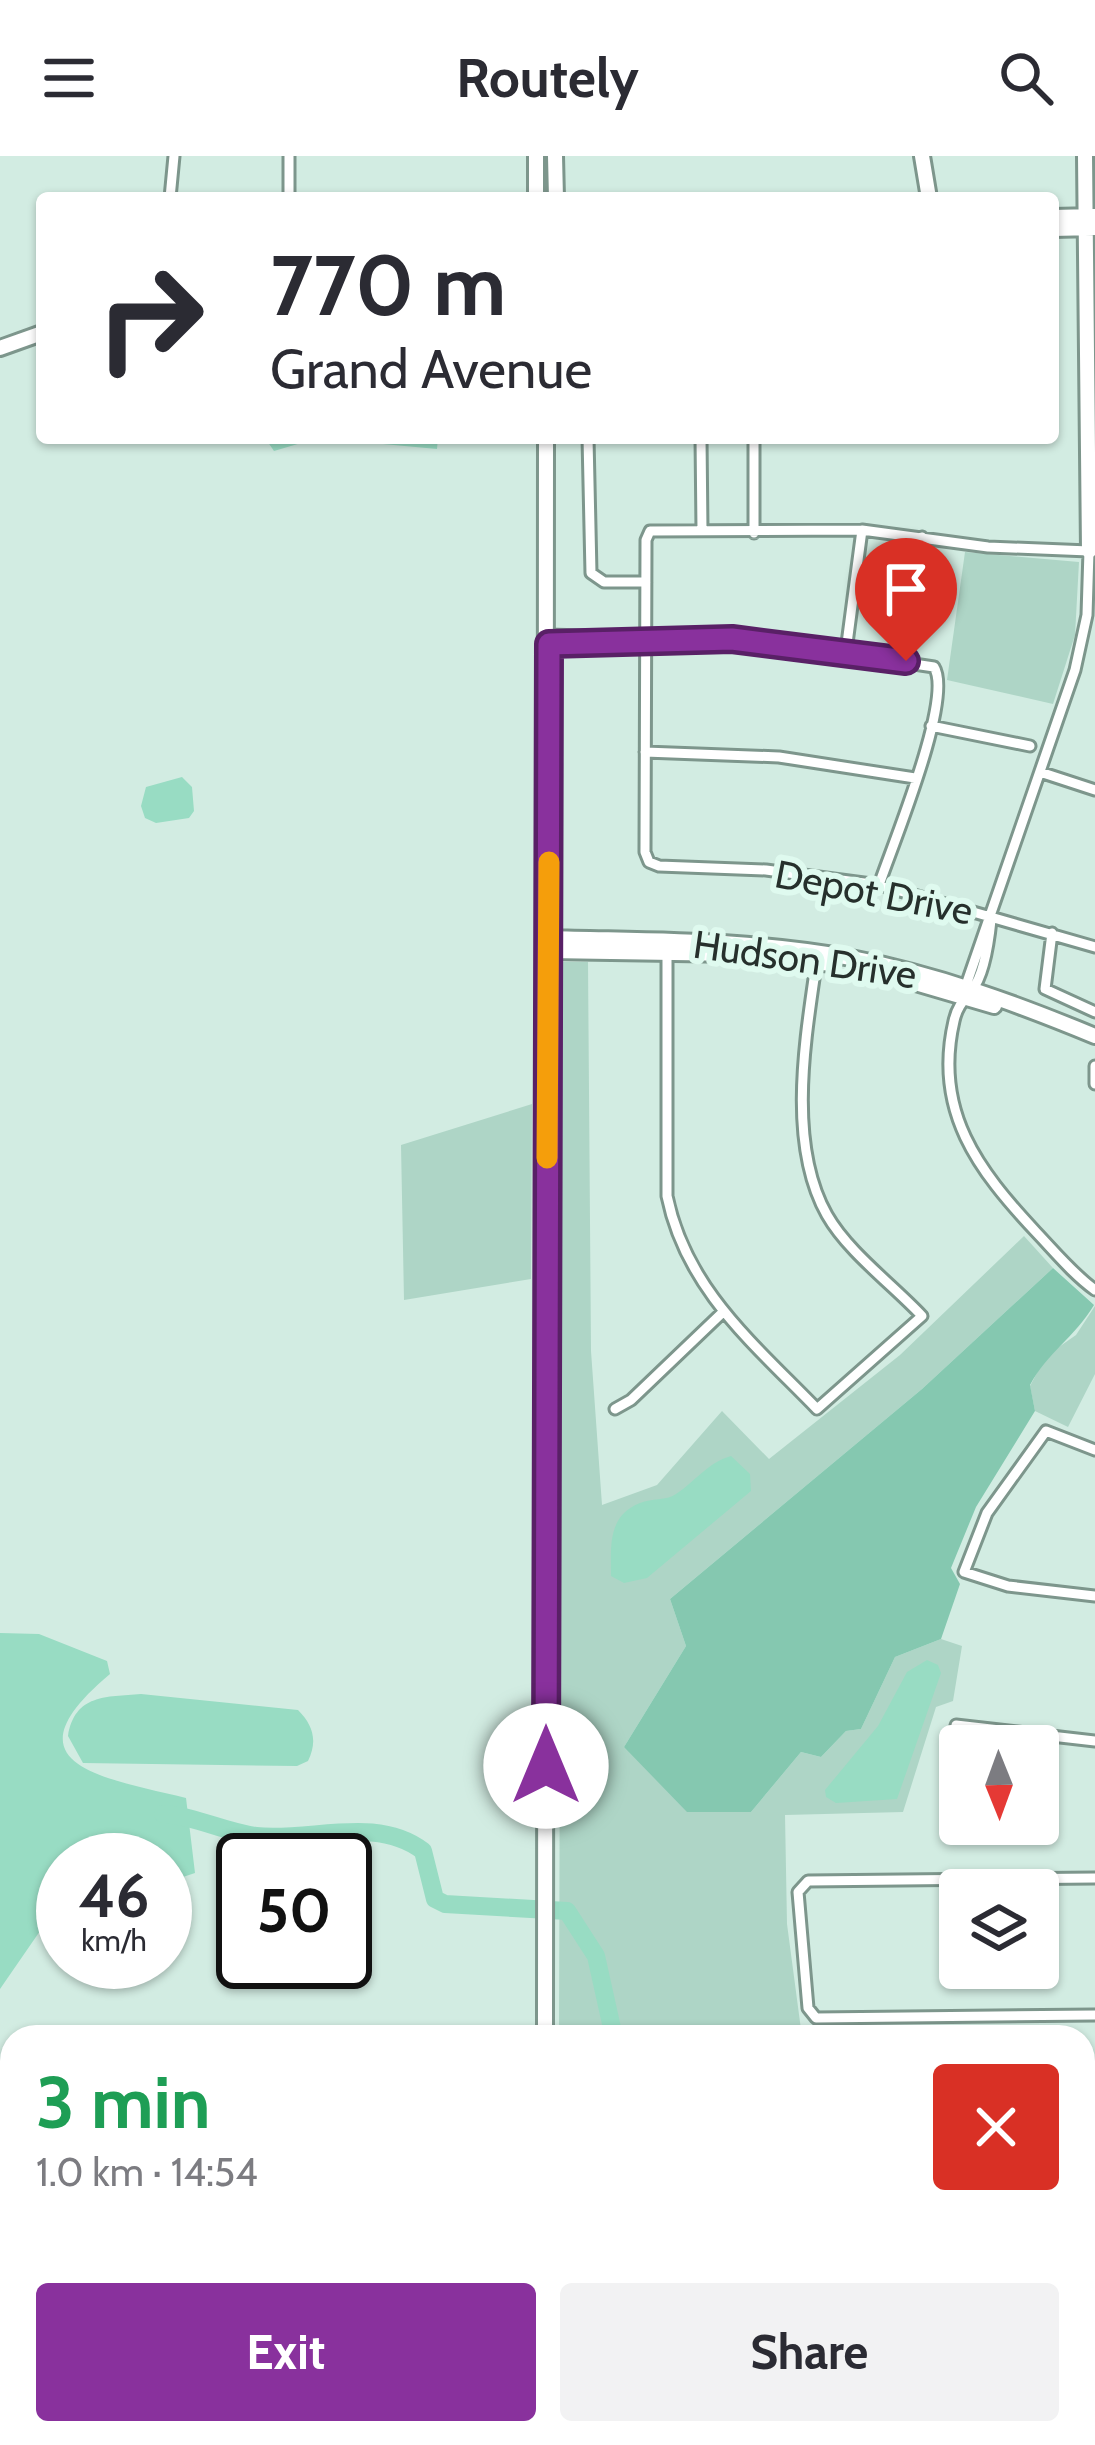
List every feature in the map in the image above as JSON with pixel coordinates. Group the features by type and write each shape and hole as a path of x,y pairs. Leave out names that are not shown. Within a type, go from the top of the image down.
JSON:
{"main road":[{"path":"536,156 536,192"},
{"path":"555,156 556,192"},
{"path":"922,156 927,192"},
{"path":"1085,156 1090,222 1092,550"},
{"path":"1059,218 1090,222"},
{"path":"1059,228 1090,222"},
{"path":"0,348 36,335"},
{"path":"545,2025 548,444"},
{"name":"Hudson Drive","path":"549,945 649,938 818,957 967,991 1095,1040"},
{"name":"Hudson Drive","path":"549,945 818,957"}],"street":[{"path":"171,192 174,156"},
{"path":"289,156 289,192"},
{"path":"588,444 591,573 604,582 646,582"},
{"path":"701,444 702,530"},
{"path":"754,444 754,533"},
{"path":"846,651 862,530"},
{"path":"915,778 779,757 645,752 650,531 862,530 988,548 1092,550 1082,641 947,1059 952,1106 964,1144 1010,1204 1095,1290"},
{"path":"906,661 922,537"},
{"path":"549,640 746,640 846,651 938,671 931,726 879,886"},
{"path":"931,726 1030,746"},
{"name":"Depot Drive","path":"645,752 650,862 794,872 879,886 1095,946"},
{"path":"1040,772 1095,790"},
{"path":"1052,933 1045,989 1095,1012"},
{"path":"667,950 667,1196 691,1268 723,1312 817,1409 922,1316 829,1219 814,1187 806,1118 808,1028 818,957"},
{"path":"1095,1066 1095,1084"},
{"path":"615,1408 631,1400 723,1312"},
{"path":"1095,1450 1046,1432 987,1513 964,1572 1009,1586 1095,1596"},
{"path":"1059,1737 1095,1741"},
{"path":"1095,1878 800,1885 810,2014 1095,2015"}],"shaded area":[{"path":"269,444 298,444 274,451"},
{"path":"383,444 437,444 437,449"},
{"path":"965,552 1079,562 1075,635 1053,704 947,680"},
{"path":"182,777 192,787 194,811 189,818 156,823 145,818 141,806 146,787"},
{"path":"562,962 588,962 591,1351 602,1505 657,1485 722,1411 769,1459 900,1355 1024,1236 1053,1268 922,1389 670,1599 686,1646 624,1747 751,1812 801,1752 821,1757 846,1731 861,1729 895,1657 941,1639 962,1646 953,1701 936,1707 903,1812 785,1815 787,1924 800,2025 559,2025"},
{"path":"532,1104 531,1279 404,1300 401,1145"},
{"path":"1053,1268 1094,1305 1030,1385 1035,1411 976,1507 951,1568 960,1584 941,1639 895,1657 861,1729 846,1731 821,1757 801,1752 751,1812 687,1812 624,1747 686,1646 670,1599 922,1389"},
{"path":"1095,1306 1095,1374 1068,1427 1035,1411 1030,1386 1046,1356 1076,1335"},
{"path":"731,1456 750,1474 751,1491 647,1578 624,1583 611,1576 613,1534 629,1509 672,1496"},
{"path":"0,1633 39,1634 107,1661 110,1674 78,1705 64,1729 65,1748 77,1763 98,1774 186,1798 190,1833 36,1833 36,1937 0,1989"},
{"path":"927,1660 938,1665 941,1673 897,1799 836,1803 826,1797 825,1790 878,1726 907,1672"},
{"path":"141,1694 298,1710 312,1734 311,1754 297,1766 83,1763 68,1736 77,1712 94,1700"}],"waterway":[{"path":"163,1814 256,1836 385,1834 423,1851 435,1899 445,1904 567,1911 596,1956 611,2025"}],"slow traffic":[{"path":"547,1158 549,862"}],"route":[{"path":"546,1766 549,644 732,639 906,661"}]}
